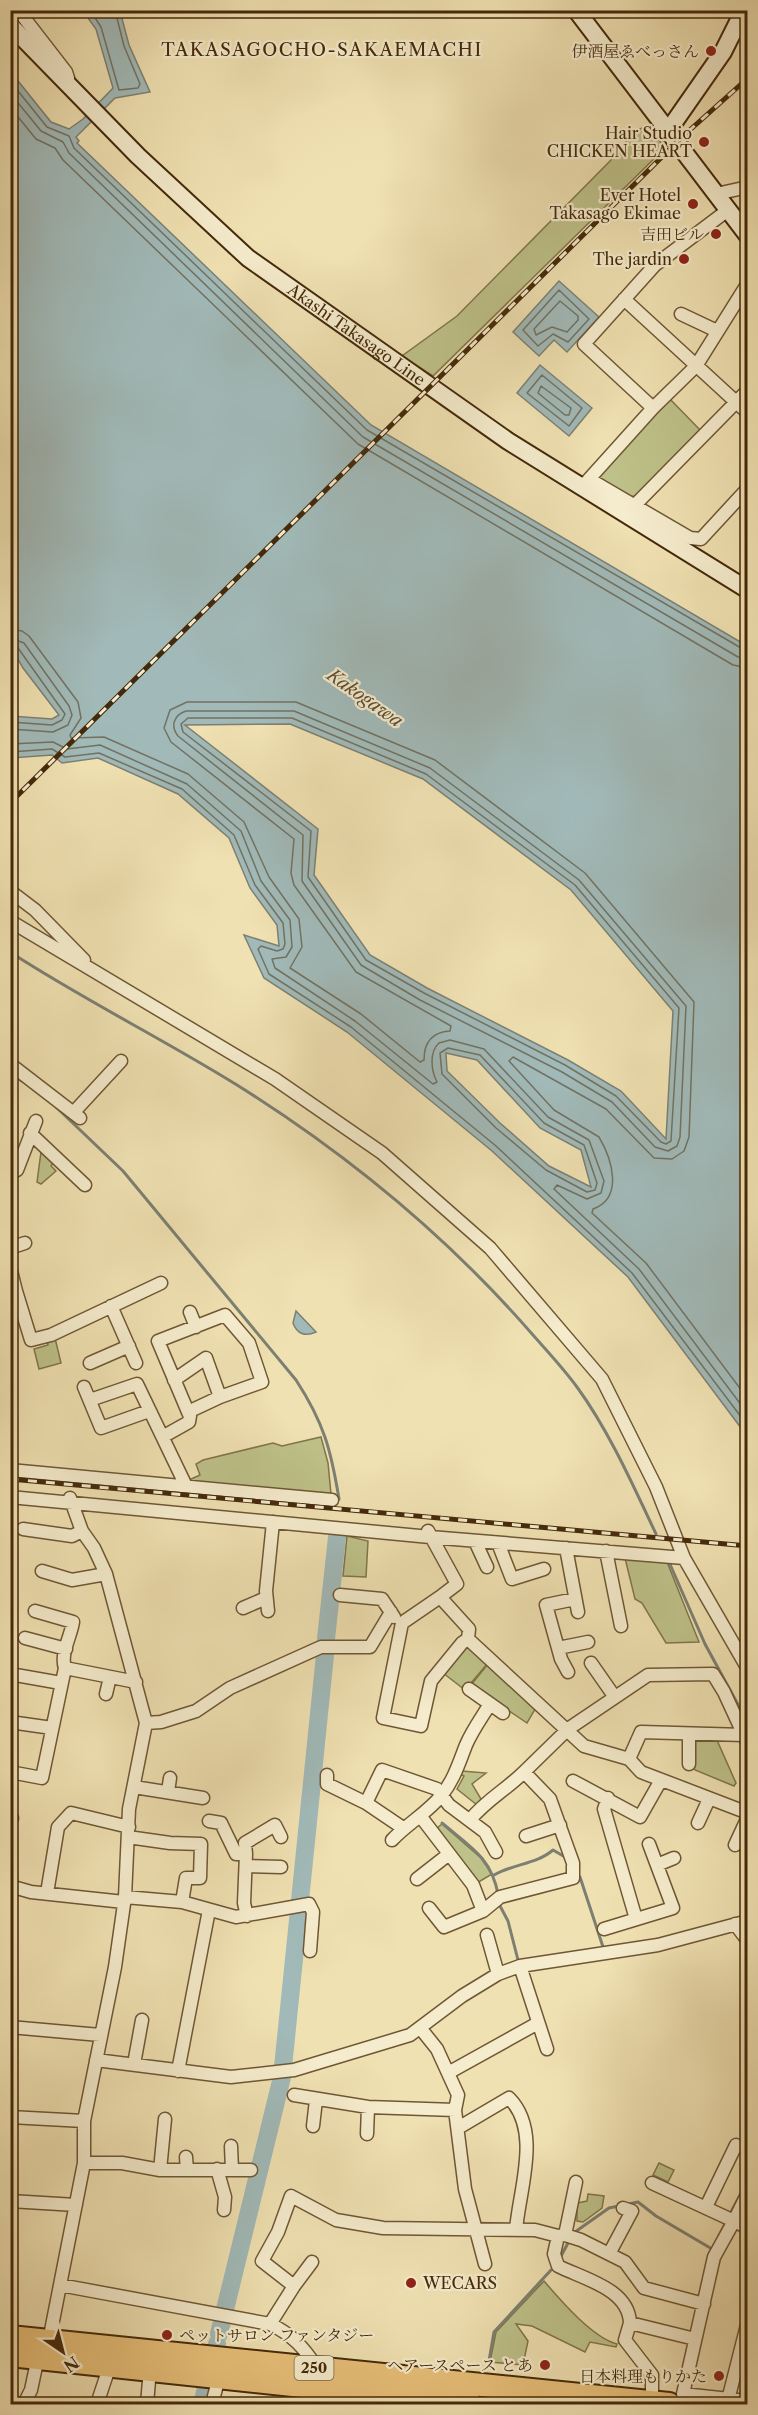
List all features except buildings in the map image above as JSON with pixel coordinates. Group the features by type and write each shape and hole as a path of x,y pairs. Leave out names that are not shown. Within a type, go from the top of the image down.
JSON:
{"highway":[{"name":"250","path":"10,2337 43,2349 110,2365 150,2369 212,2368"},
{"name":"250","path":"10,2355 43,2349 212,2368 311,2387 405,2393 471,2404"},
{"name":"250","path":"405,2393 578,2386 668,2397"}],"main road":[{"path":"576,10 747,236"},
{"path":"668,131 723,52 744,10"},
{"name":"Akashi Takasago Line","path":"10,25 138,156 248,258 508,441 585,483 747,590"}],"street":[{"path":"18,10 66,72 71,88"},
{"path":"716,194 747,187"},
{"path":"653,408 584,344 655,265 728,210"},
{"path":"747,283 696,366 653,408 585,483 634,506 690,538 701,539 747,488"},
{"path":"624,299 747,412"},
{"path":"681,314 717,331"},
{"path":"634,506 747,390"},
{"path":"10,891 35,910 97,974"},
{"path":"10,921 275,1079 382,1153 490,1248 603,1379 656,1487 684,1558 747,1669"},
{"path":"10,1064 77,1115 121,1061"},
{"path":"10,1173 17,1170 36,1121"},
{"path":"30,1133 85,1185"},
{"path":"10,1248 25,1243"},
{"path":"10,1267 13,1292 31,1340 51,1335 161,1283"},
{"path":"111,1306 136,1363"},
{"path":"190,1312 196,1327"},
{"path":"164,1436 189,1422 188,1412 159,1341 225,1315 249,1343 262,1382 220,1397 188,1412"},
{"path":"90,1363 129,1346"},
{"path":"174,1380 206,1358 220,1397"},
{"path":"90,1400 137,1384 164,1436 186,1486"},
{"path":"84,1387 101,1428 149,1411"},
{"path":"10,1470 332,1500"},
{"path":"10,1497 429,1534 475,1541 684,1558"},
{"path":"24,2404 31,2390 60,2285 84,2163 84,2121 115,1966 124,1899 128,1832 146,1723 106,1574 94,1548 82,1531 71,1501"},
{"path":"243,1608 267,1604 273,1522"},
{"path":"23,1529 40,1526 72,1536 82,1531"},
{"path":"429,1534 457,1584 402,1623 383,1718 421,1726 431,1682 462,1643 468,1639"},
{"path":"475,1541 487,1567"},
{"path":"498,1543 512,1579 544,1569"},
{"path":"566,1548 578,1612"},
{"path":"606,1551 621,1626"},
{"path":"42,1571 58,1571 72,1580 106,1574"},
{"path":"340,1595 364,1593 381,1599 402,1623"},
{"path":"440,1597 469,1629 468,1639"},
{"path":"568,1672 558,1648 546,1605 575,1599"},
{"path":"10,1772 42,1778 60,1683 65,1668 62,1661 73,1622 46,1619 34,1611"},
{"path":"146,1723 161,1722 196,1711 230,1688 321,1647 370,1647 391,1612"},
{"path":"26,1638 66,1649"},
{"path":"468,1639 584,1746 629,1759 641,1772 747,1815 735,1845"},
{"path":"558,1648 588,1642"},
{"path":"591,1663 614,1696"},
{"path":"65,1668 85,1668 110,1677 136,1682"},
{"path":"10,1674 60,1683"},
{"path":"470,1820 485,1802 505,1791 568,1729 648,1675 713,1674 746,1739"},
{"path":"106,1694 110,1677"},
{"path":"469,1689 503,1713"},
{"path":"392,1840 403,1828 421,1817 441,1795 459,1768 467,1744 490,1704"},
{"path":"10,1722 52,1728"},
{"path":"629,1759 641,1731 746,1739"},
{"path":"689,1734 689,1764"},
{"path":"366,1803 382,1770 437,1789 449,1805 485,1832 496,1852"},
{"path":"429,1908 446,1931 483,1911 500,1897 528,1884 573,1878 573,1863 550,1799 524,1772"},
{"path":"327,1775 327,1784 366,1803 403,1828"},
{"path":"168,1792 170,1778"},
{"path":"579,1780 640,1817 661,1780"},
{"path":"134,1787 203,1798"},
{"path":"608,1798 604,1809 636,1919"},
{"path":"698,1823 710,1799"},
{"path":"47,1893 58,1827 71,1813 170,1844 201,1844 200,1878 186,1878 182,1902"},
{"path":"421,1817 473,1885 483,1911"},
{"path":"210,1821 221,1823 236,1854 247,1860 281,1867"},
{"path":"247,1916 244,1904 247,1860 245,1843 275,1825 281,1838"},
{"path":"526,1836 560,1825"},
{"path":"604,1929 673,1908 649,1844"},
{"path":"417,1879 449,1854"},
{"path":"657,1865 674,1858"},
{"path":"10,1886 47,1893 182,1902 236,1917 309,1905 313,1912 310,1951"},
{"path":"178,2071 208,1910"},
{"path":"96,2060 231,2077 294,2070 421,2029 462,1996 498,1974 532,1962 573,1959 658,1945 741,1922 747,1941"},
{"path":"487,1935 498,1974"},
{"path":"520,1966 547,2049"},
{"path":"134,2064 142,2020"},
{"path":"448,2073 538,2023"},
{"path":"10,2027 100,2035"},
{"path":"421,2029 437,2049 458,2095 455,2110 485,2264"},
{"path":"294,2096 368,2107 455,2110"},
{"path":"458,2128 509,2098 522,2110 527,2169 516,2230"},
{"path":"313,2126 316,2100"},
{"path":"367,2134 368,2107"},
{"path":"10,2117 84,2121"},
{"path":"160,2170 168,2127"},
{"path":"706,2207 736,2145"},
{"path":"231,2146 232,2170"},
{"path":"186,2157 187,2170"},
{"path":"84,2163 123,2163 160,2170 251,2170"},
{"path":"217,2169 225,2197 224,2210"},
{"path":"659,2188 706,2207 747,2228"},
{"path":"578,2190 554,2254 558,2266 621,2297 630,2311 630,2323 625,2340 668,2397"},
{"path":"294,2286 262,2261 278,2232 293,2193 321,2207 336,2220 364,2220 383,2228 535,2230 561,2235 625,2262 644,2288 704,2304"},
{"path":"668,2397 695,2339 714,2257 731,2219 747,2193"},
{"path":"10,2200 76,2205"},
{"path":"609,2254 632,2211 623,2208"},
{"path":"270,2324 312,2262"},
{"path":"60,2285 270,2324 288,2333 301,2344 311,2387"},
{"path":"728,2400 741,2362 747,2321"},
{"path":"630,2323 695,2339"},
{"path":"97,2404 110,2365"},
{"path":"212,2368 212,2404"},
{"path":"147,2404 150,2369"},
{"path":"668,2397 747,2401"}],"green space":[{"path":"648,125 665,148 433,376 402,356 457,316 610,161 634,132"},
{"path":"668,397 701,431 635,496 629,497 596,479"},
{"path":"41,1152 53,1163 51,1166 56,1171 41,1184 37,1182"},
{"path":"55,1338 61,1363 39,1369 34,1349 48,1345 47,1340"},
{"path":"321,1437 328,1463 331,1494 193,1483 189,1480 200,1475 196,1464 203,1460 273,1443 282,1446"},
{"path":"347,1536 368,1541 366,1577 343,1576"},
{"path":"625,1558 667,1562 699,1642 666,1643 642,1603 635,1599"},
{"path":"465,1646 470,1646 488,1663 465,1690 443,1673"},
{"path":"488,1664 537,1706 527,1723 471,1685"},
{"path":"699,1737 716,1738 736,1783 734,1786 695,1770 692,1765 693,1742"},
{"path":"462,1771 486,1773 472,1784 481,1799 477,1805 457,1789 464,1776 460,1774"},
{"path":"442,1824 481,1858 492,1874 477,1883 436,1829"},
{"path":"659,2163 674,2170 668,2182 653,2175"},
{"path":"588,2194 604,2196 602,2208 583,2222 577,2221 577,2203 587,2201"},
{"path":"544,2281 578,2318 598,2334 617,2344 616,2347 590,2342 585,2352 532,2326 516,2324 528,2341 523,2365 490,2362 496,2332"}],"water":[{"name":"Kakogawa","path":"83,11 120,11 129,45 150,92 115,98 76,137 79,141 77,143 371,425 744,644 747,650 747,1436 628,1277 492,1151 347,1032 264,978 244,935 279,946 277,925 250,888 229,838 178,794 98,758 62,763 52,755 11,758 11,716 52,719 59,715 23,668 11,647 10,71 51,122 69,129 83,119 113,88 96,29","holes":["290,724 423,779 571,890 673,1011 666,1139 621,1091 568,1060 427,988 370,955 314,875 318,829 185,725","446,1053 477,1060 540,1128 581,1150 591,1187 549,1166 500,1123 447,1071"]},
{"path":"559,281 599,317 567,352 554,340 539,356 513,332"},
{"path":"540,365 592,408 569,436 517,393"},
{"path":"296,1311 316,1332 305,1334 297,1330 293,1323"}],"waterway":[{"path":"10,952 66,987 209,1068 278,1112 357,1169 431,1231 500,1299 577,1387 610,1440 656,1534"},
{"path":"10,1073 22,1081"},
{"path":"56,1107 123,1171 296,1380 306,1395 325,1437 339,1499"},
{"path":"326,1639 337,1537"},
{"path":"669,1562 705,1644 748,1723"},
{"path":"219,2334 282,2077 325,1655"},
{"path":"442,1823 478,1853 495,1881 498,1894"},
{"path":"494,1875 540,1858 553,1850 565,1857"},
{"path":"580,1877 604,1950"},
{"path":"499,1904 508,1921 518,1960"},
{"path":"730,2214 748,2180"},
{"path":"575,2232 609,2208 638,2202 656,2216 712,2249"},
{"path":"718,2238 727,2220"},
{"path":"560,2258 568,2243"},
{"path":"489,2361 494,2332 551,2270"},
{"path":"202,2404 217,2344"}],"railway":[{"path":"10,803 682,137 748,78"},
{"path":"10,1479 748,1546"}],"place":[{"name":"伊酒屋ゑべっさん","path":"711,51"},
{"name":"Hair Studio CHICKEN HEART","path":"704,142"},
{"name":"Ever Hotel Takasago Ekimae","path":"693,204"},
{"name":"吉田ビル","path":"716,234"},
{"name":"The jardin","path":"684,259"},
{"name":"WECARS","path":"411,2283"},
{"name":"ペットサロン ファンタジー","path":"167,2335"},
{"name":"ヘアースペース とあ","path":"545,2365"},
{"name":"日本料理もりかた","path":"719,2376"}],"district":[{"name":"TAKASAGOCHO-SAKAEMACHI","path":"322,50"}]}
